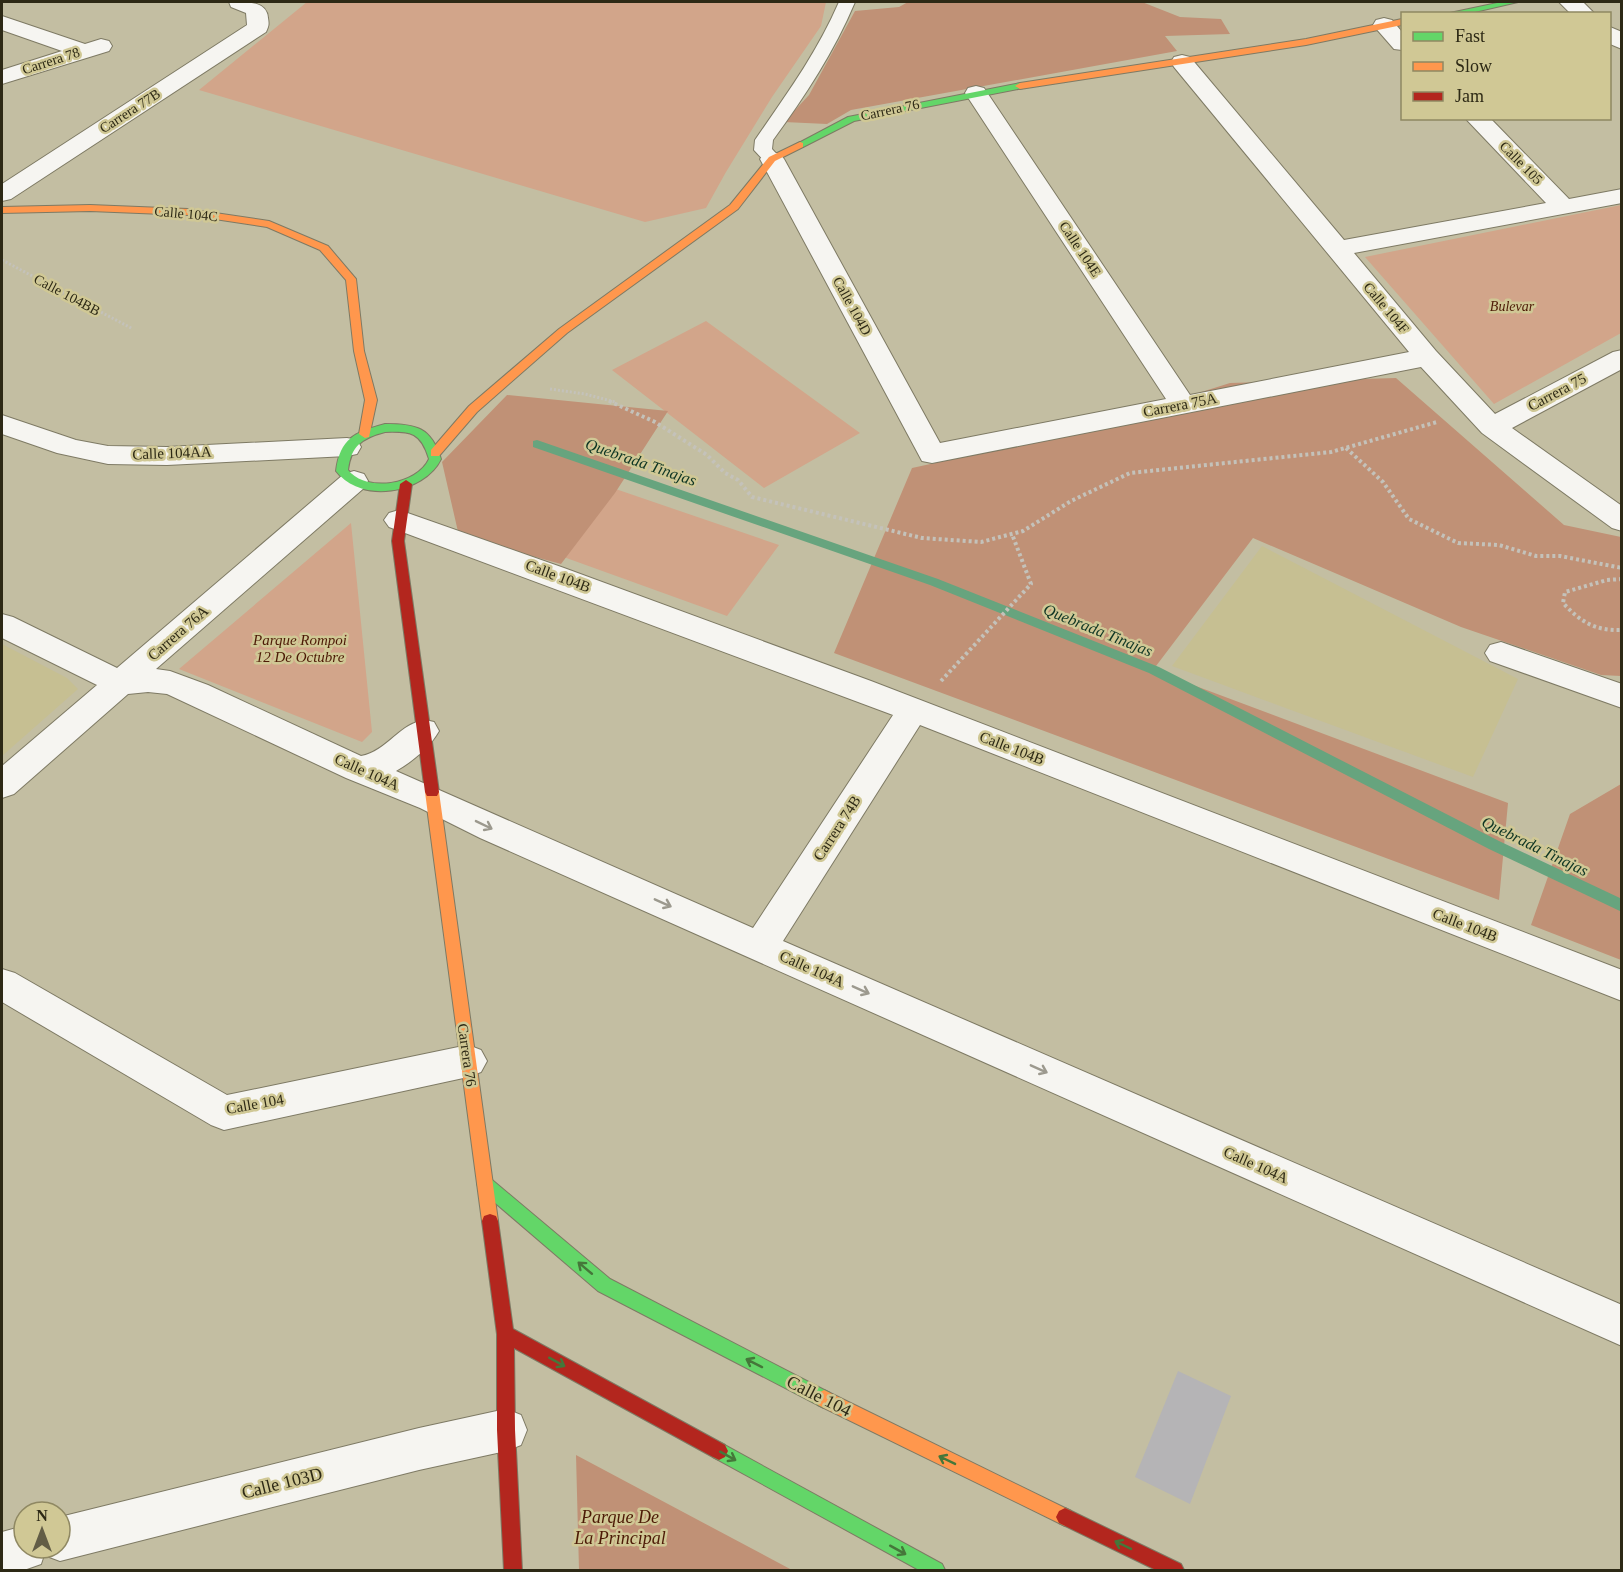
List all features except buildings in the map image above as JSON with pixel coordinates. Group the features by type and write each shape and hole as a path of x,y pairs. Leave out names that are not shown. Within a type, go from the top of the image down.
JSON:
{"main road":[{"path":"1460,12 1514,2"},
{"name":"Carrera 76","path":"435,453 473,409 563,331 734,207 772,159 850,119 976,93 1306,42 1393,24"},
{"name":"Calle 104C","path":"2,210 90,208 188,212 269,224 324,248 351,279 359,351 371,400"},
{"path":"356,440 395,428 411,430 428,438 435,453 428,470 394,487 362,484 348,477 341,465 356,440 371,400 395,428"},
{"name":"Carrera 76","path":"452,416 473,409"},
{"path":"411,430 431,423"},
{"name":"Carrera 76","path":"390,520 406,483"},
{"name":"Carrera 76","path":"362,484 390,520 423,731 505,1334 506,1430 513,1570"},
{"name":"Calle 104","path":"485,1184 604,1285 873,1424 1175,1570"},
{"path":"505,1334 936,1570"}],"street":[{"name":"Carrera 77B","path":"2,194 258,27 257,10 239,2"},
{"path":"1570,2 1582,12"},
{"name":"Carrera 78","path":"2,23 93,48 2,77"},
{"path":"1393,24 1401,42"},
{"name":"Calle 104F","path":"1182,62 1427,357 1492,427 1622,521"},
{"name":"Calle 104E","path":"976,93 1183,404"},
{"name":"Calle 105","path":"1478,120 1565,208"},
{"name":"Calle 104D","path":"772,159 932,454"},
{"path":"1338,249 1622,196"},
{"name":"Carrera 75A","path":"932,454 1427,357"},
{"name":"Carrera 75","path":"1492,427 1622,358"},
{"name":"Calle 104AA","path":"2,424 71,447 106,455 143,456 356,440"},
{"name":"Carrera 76A","path":"2,784 120,683 362,484"},
{"name":"Calle 104B","path":"390,520 606,594 913,710 1622,986"},
{"path":"2,625 120,683"},
{"path":"1501,653 1622,696"},
{"name":"Calle 104A","path":"120,683 148,680 170,683 197,693 358,769 432,799 492,829 1622,1326"},
{"name":"Carrera 74B","path":"761,946 913,710"},
{"path":"358,769 375,767 393,758 423,731"},
{"name":"Calle 104","path":"2,984 224,1113 468,1061"},
{"name":"Calle 103D","path":"72,1536 419,1449 506,1430"}],"lane":[{"path":"772,159 763,150 764,140 806,84 833,36 847,2"}],"path":[{"name":"Calle 104BB","path":"2,260 133,329"},
{"path":"1345,448 1383,482 1409,519 1458,543 1499,545 1536,556 1560,556 1622,568"},
{"path":"913,710 1031,584 1012,534"},
{"path":"1622,579 1608,580 1565,592 1563,603 1580,622 1599,632 1622,630"}],"shaded area":[{"path":"1262,546 1518,679 1473,777 1172,666"},
{"path":"2,644 67,678 78,689 2,756"}],"green space":[{"path":"307,2 826,2 821,26 772,97 706,208 645,222 199,90"},
{"path":"908,2 1142,2 1180,17 1221,19 1230,34 1165,36 1177,51 851,110 827,124 784,122 809,95 855,11 899,7"},
{"name":"Bulevar","path":"1621,205 1621,333 1494,404 1365,257"},
{"path":"706,321 860,433 764,488 612,370"},
{"path":"1396,378 1564,525 1621,537 1621,676 1601,675 1461,627 1253,538 1153,670 1508,803 1499,900 834,653 912,468 1068,434 1230,383"},
{"path":"507,395 668,411 615,493 561,564 459,536 442,462"},
{"path":"604,485 779,545 727,616 547,551"},
{"name":"Parque Rompoi 12 De Octubre","path":"351,523 372,732 362,742 179,669"},
{"path":"1621,784 1621,960 1531,925 1570,814"},
{"name":"Parque De La Principal","path":"576,1455 792,1570 579,1570"}],"waterway":[{"name":"Quebrada Tinajas","path":"537,444 934,582 1154,670 1494,845 1622,906"}],"traffic: fast":[{"path":"1460,12 1514,2"},
{"path":"800,145 851,119 1020,86"},
{"path":"385,428 412,429 424,436 435,459 430,468 413,480 391,486 369,486 351,480 342,471 349,446 367,433 385,428"},
{"path":"485,1184 604,1285 824,1399"},
{"path":"719,1451 936,1570"}],"traffic: slow":[{"path":"1020,86 1306,42 1401,22"},
{"path":"435,453 473,409 563,331 734,207 772,159 800,145"},
{"path":"2,210 90,208 188,212 269,224 324,248 351,279 359,351 371,400 365,434"},
{"path":"432,792 490,1221"},
{"path":"824,1399 1065,1517"}],"traffic: jam":[{"path":"406,484 398,541 432,792"},
{"path":"490,1221 505,1334 506,1430 513,1570"},
{"path":"505,1334 719,1451"},
{"path":"1065,1517 1175,1570"}]}
